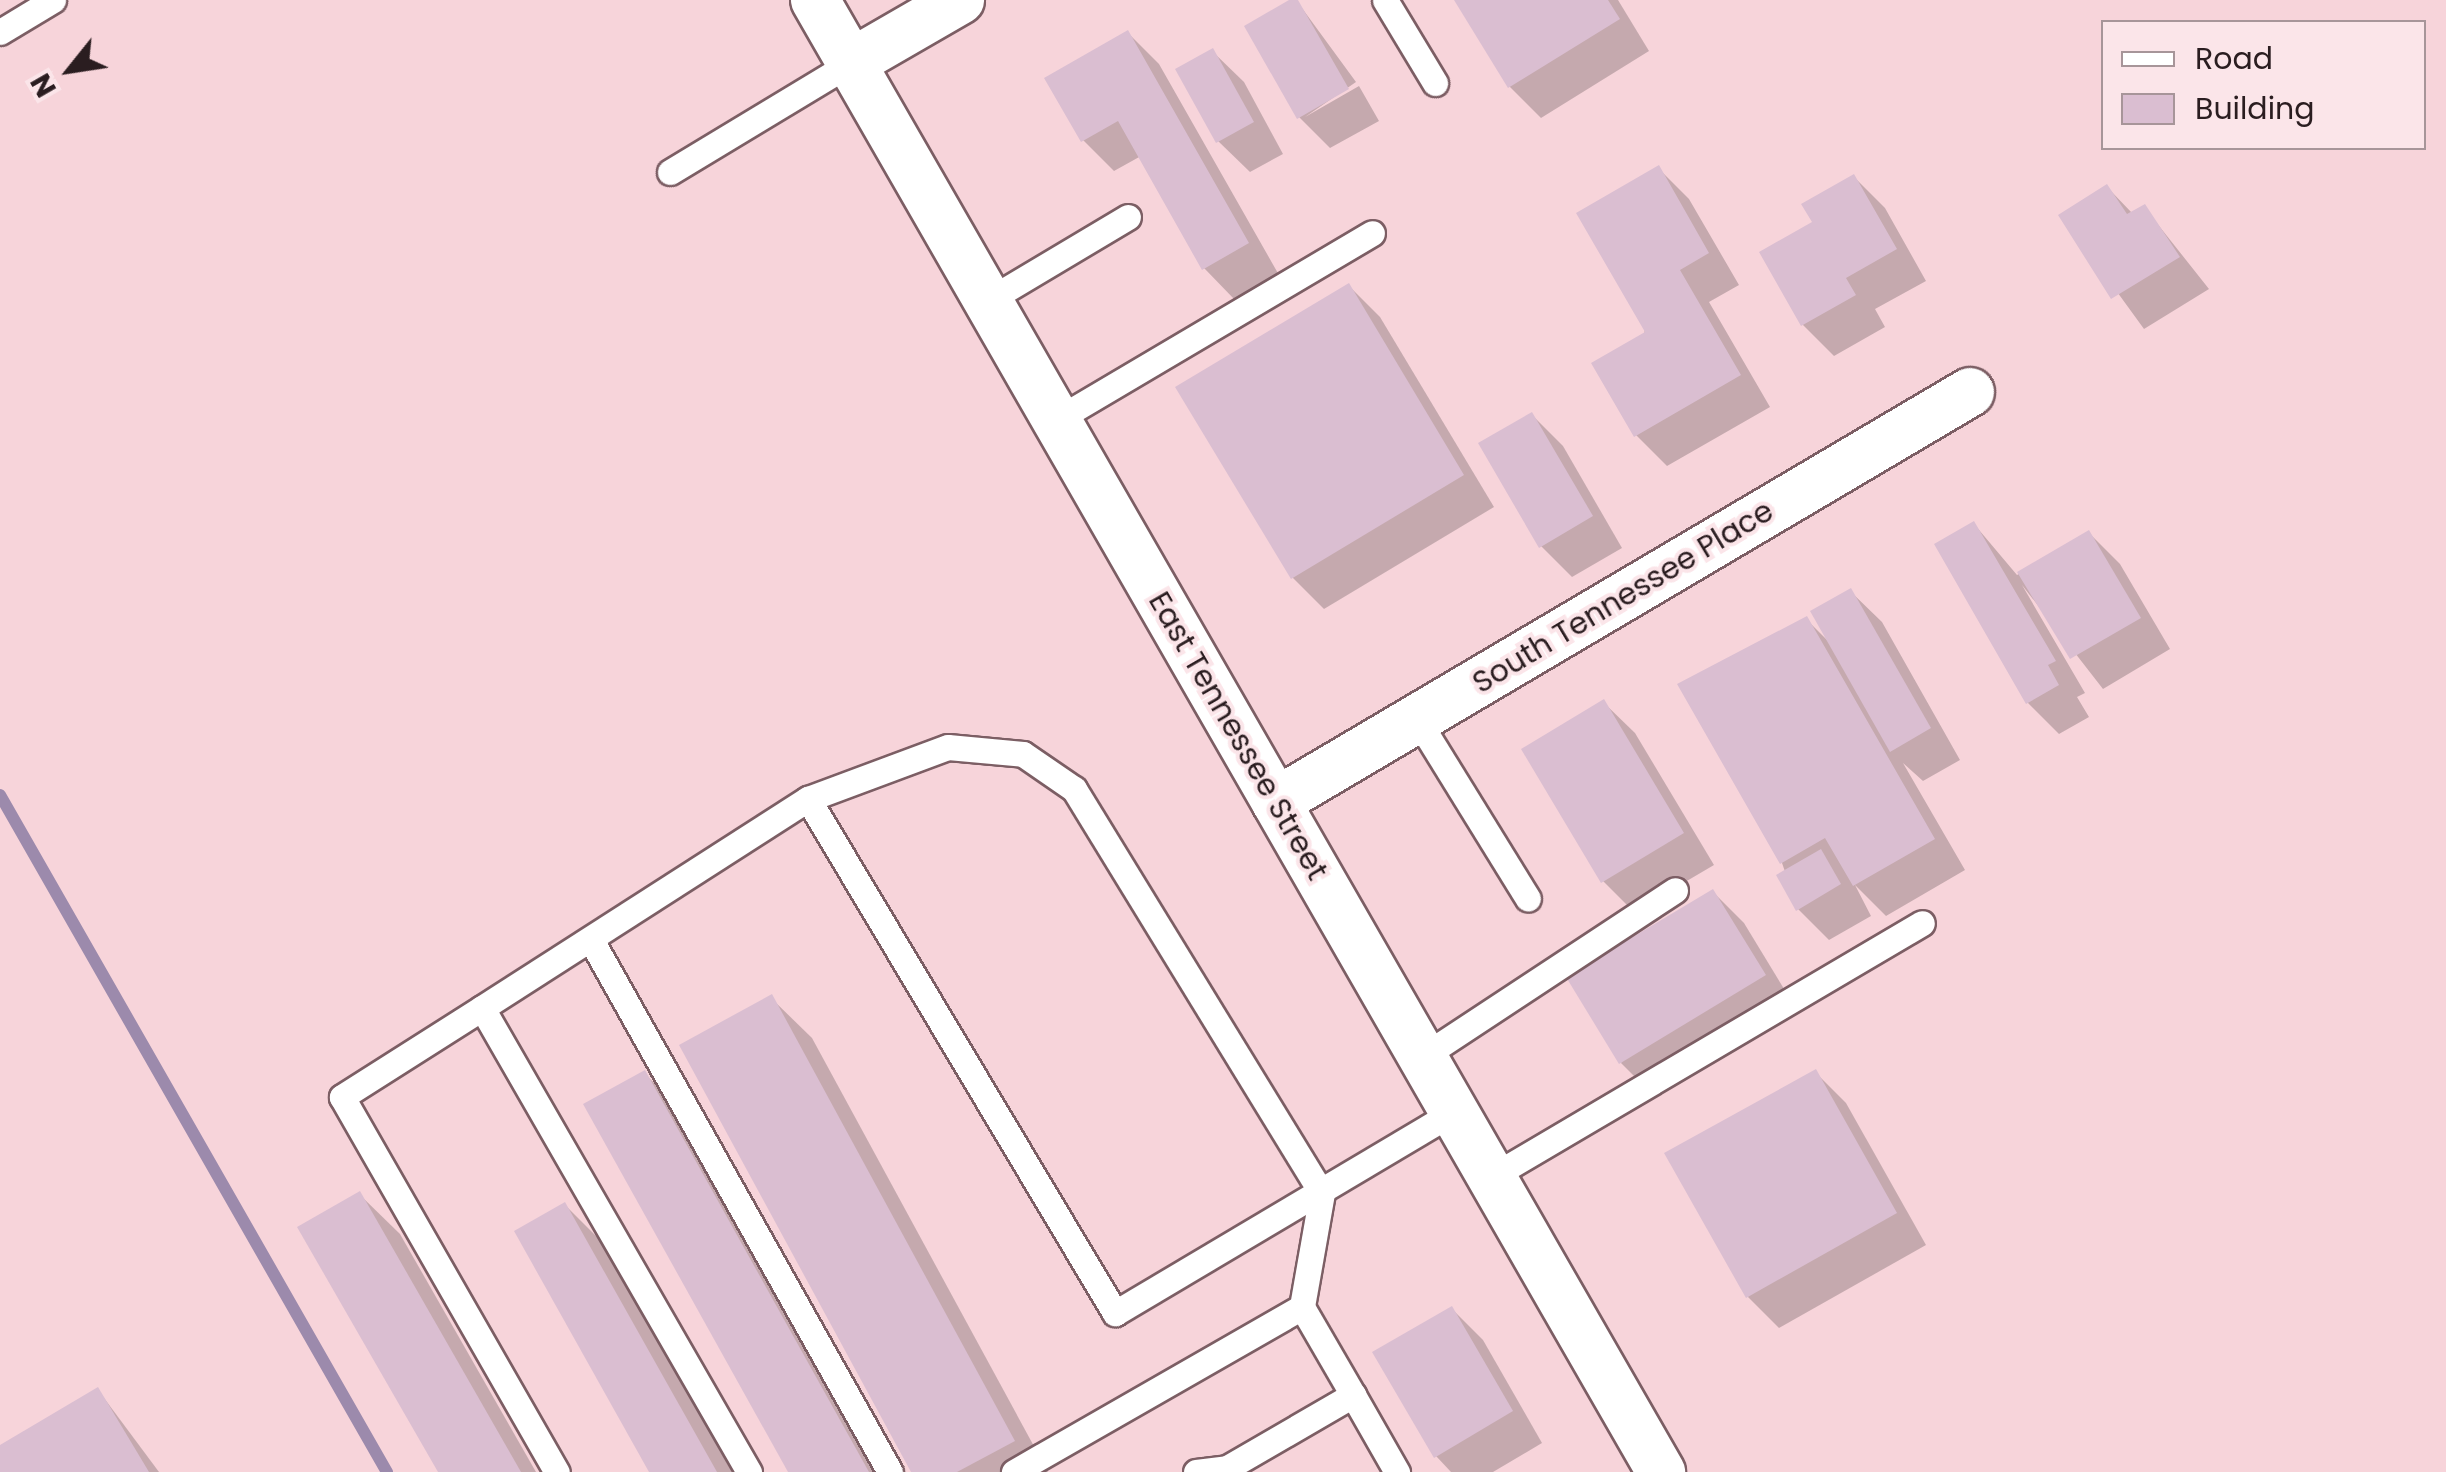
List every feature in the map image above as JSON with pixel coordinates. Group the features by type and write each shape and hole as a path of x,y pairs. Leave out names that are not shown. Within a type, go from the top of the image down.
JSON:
{"street":[{"name":"East Tennessee Street","path":"814,0 1661,1472"},
{"path":"851,63 960,0"},
{"name":"South Tennessee Place","path":"1276,802 1970,392"}],"lane":[{"path":"0,32 53,0"},
{"path":"1385,0 1435,84"},
{"path":"670,172 851,63"},
{"path":"987,301 1128,217"},
{"path":"1056,420 1372,233"},
{"path":"1417,719 1528,899"},
{"path":"556,1472 342,1096 808,799 948,746 1023,754 1074,789 1322,1193 1302,1308 1397,1472"},
{"path":"808,799 1115,1313 1454,1112"},
{"path":"1422,1057 1674,890"},
{"path":"1492,1177 1922,924"},
{"path":"592,940 890,1472"},
{"path":"482,1008 748,1472"},
{"path":"1014,1472 1302,1308"},
{"path":"1196,1472 1227,1468 1353,1395"}],"building":[{"path":"1289,0 1298,0 1349,89 1297,119 1244,26"},
{"path":"1454,0 1608,0 1620,19 1508,88"},
{"path":"1128,30 1249,243 1202,270 1118,121 1081,142 1044,78"},
{"path":"1213,48 1254,122 1216,143 1175,69"},
{"path":"1659,165 1709,253 1680,270 1741,375 1634,437 1591,363 1645,332 1576,213"},
{"path":"1854,174 1897,249 1846,278 1856,295 1801,326 1759,252 1812,222 1801,204"},
{"path":"2107,184 2127,214 2145,204 2180,257 2111,299 2058,215"},
{"path":"1349,283 1464,475 1291,579 1175,387"},
{"path":"1532,412 1593,516 1539,548 1478,443"},
{"path":"1974,521 2056,661 2048,665 2059,685 2026,704 1934,544"},
{"path":"2089,530 2141,618 2070,659 2017,572"},
{"path":"1851,588 1931,728 1890,752 1810,611"},
{"path":"1807,616 1935,839 1853,886 1825,838 1780,864 1677,684"},
{"path":"1604,699 1684,833 1601,883 1521,749"},
{"path":"1821,849 1841,884 1796,911 1776,875"},
{"path":"1713,889 1766,975 1619,1064 1566,977"},
{"path":"772,994 1015,1441 957,1472 911,1472 679,1045"},
{"path":"1816,1069 1897,1213 1746,1298 1664,1153"},
{"path":"645,1070 869,1472 788,1472 583,1104"},
{"path":"360,1191 521,1472 438,1472 297,1227"},
{"path":"565,1202 717,1472 649,1472 514,1231"},
{"path":"1452,1306 1513,1411 1434,1458 1372,1352"},
{"path":"98,1387 149,1472 0,1472 0,1445"}],"waterway":[{"path":"0,795 387,1472"}]}
